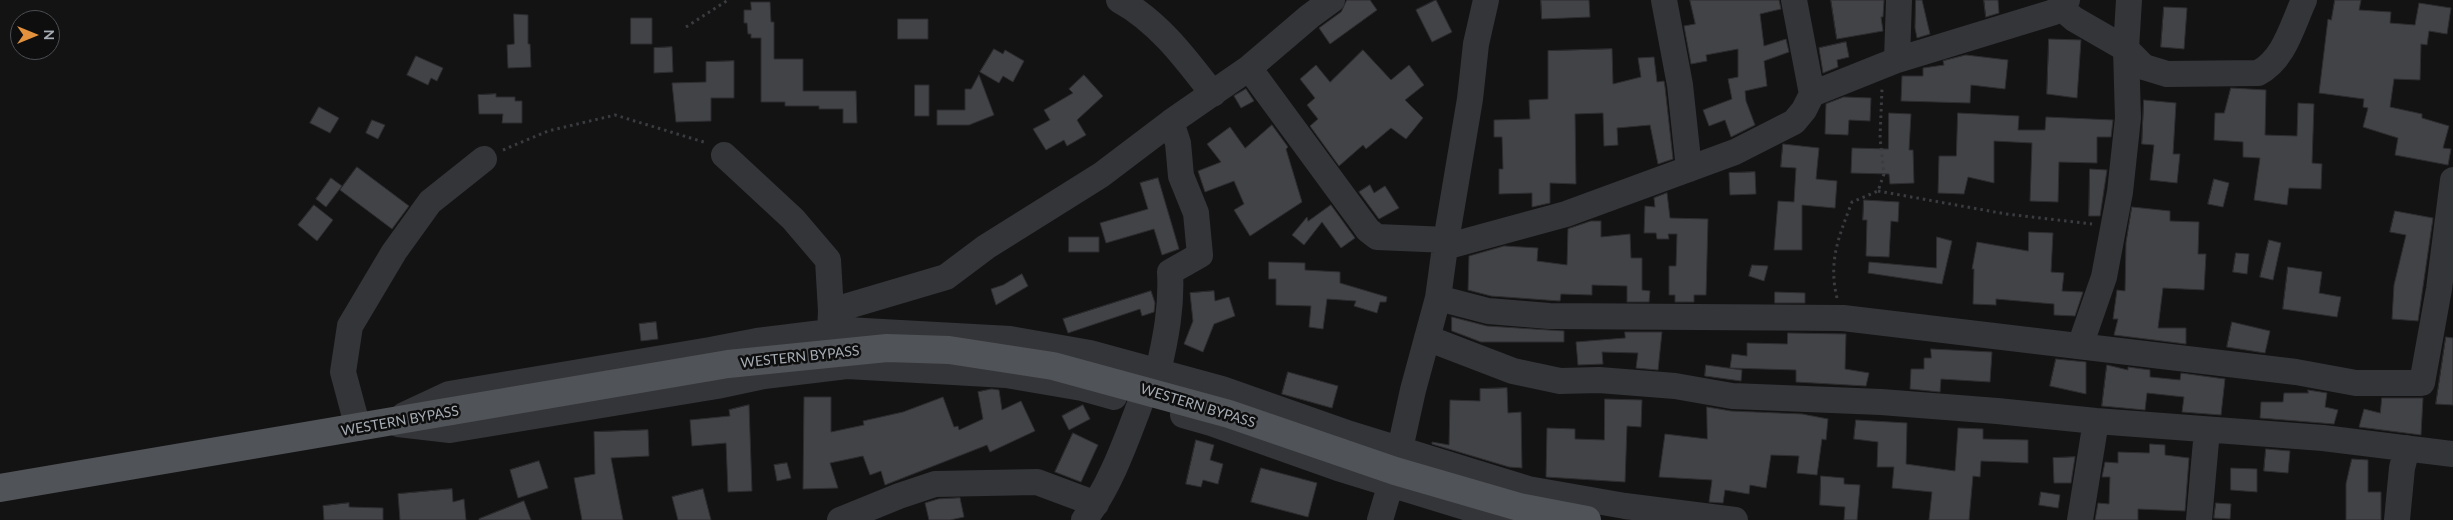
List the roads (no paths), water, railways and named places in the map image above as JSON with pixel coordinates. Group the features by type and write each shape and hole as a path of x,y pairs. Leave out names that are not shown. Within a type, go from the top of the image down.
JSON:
{"main road":[{"name":"WESTERN BYPASS","path":"0,488 728,364 887,348 948,350 1053,366 1229,414 1395,471 1519,507 1587,520"}],"street":[{"path":"1119,0 1137,10 1178,49 1213,94"},
{"path":"388,423 449,394 701,352 830,321 946,277 986,247 1101,176 1171,122 1249,68 1310,16 1332,0"},
{"path":"1400,449 1438,298 1470,99 1476,44 1486,0"},
{"path":"1664,0 1680,85 1689,169"},
{"path":"1249,68 1368,230 1377,237 1447,243 1566,214 1735,152 1794,122 1804,110 1812,94 1794,0"},
{"path":"1890,63 1899,0"},
{"path":"2080,346 2104,277 2120,192 2128,118 2126,49 2129,0"},
{"path":"2065,2 2067,13 2074,20 2126,49 2144,67 2166,74 2258,73 2269,68 2278,58 2304,0"},
{"path":"1812,94 1890,63 2054,12 2065,2"},
{"path":"1158,371 1167,332 1171,294 1170,272 1200,254 1196,213 1181,176 1178,143 1171,122"},
{"path":"724,155 792,219 828,260 830,321"},
{"path":"358,428 343,372 350,326 394,252 430,202 484,159"},
{"path":"1438,298 1488,311 1549,316 1843,318 2296,372 2356,383 2422,383 2439,289 2453,180"},
{"path":"830,321 846,330 1010,339 1090,353 1222,389 1350,434 1528,489 1634,507 1735,520"},
{"path":"1427,338 1513,371 1560,381 1599,380 1675,386 1732,396 1881,402 1997,410 2096,421 2323,438 2453,454"},
{"path":"388,423 450,430 718,386 764,376 847,366 1006,375 1082,388 1211,423 1338,468 1507,520"},
{"path":"840,520 899,496 935,484 1037,482 1090,512 1128,435 1140,404"},
{"path":"2080,520 2096,421"},
{"path":"2199,520 2207,430"},
{"path":"2397,520 2402,468 2407,448"},
{"path":"1380,520 1391,483"}]}
